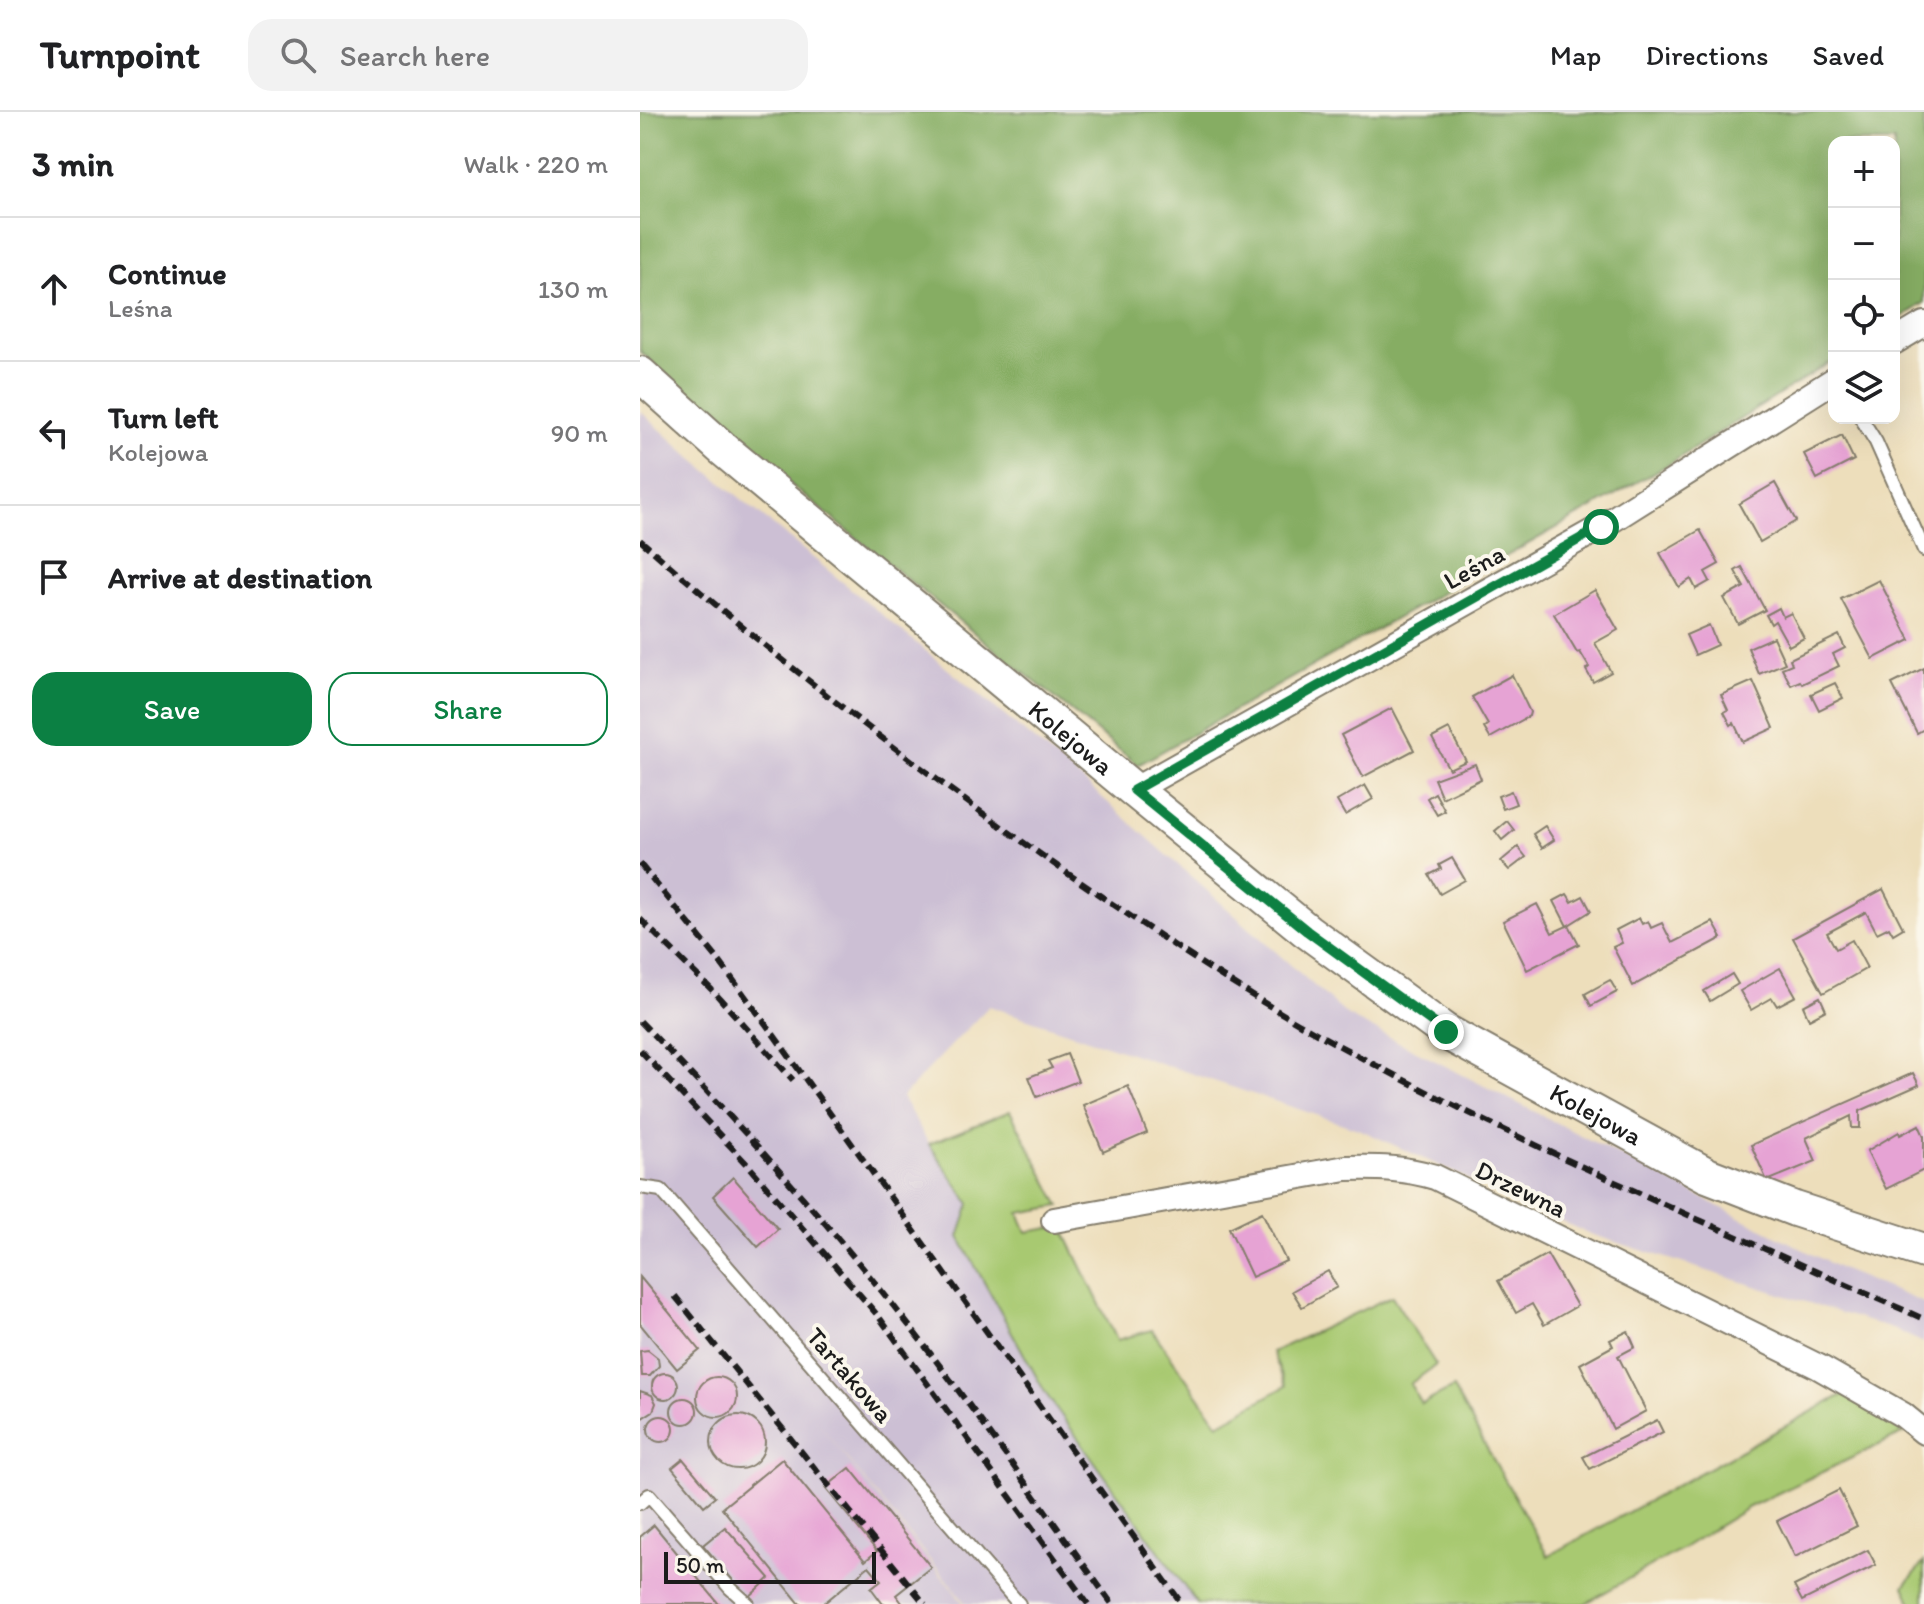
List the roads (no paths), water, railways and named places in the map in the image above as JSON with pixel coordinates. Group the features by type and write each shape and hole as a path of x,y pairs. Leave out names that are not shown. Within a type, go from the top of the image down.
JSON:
{"street":[{"path":"1900,338 1924,324"},
{"name":"Kolejowa","path":"640,374 735,459 1134,790 1307,931 1446,1032 1707,1175 1823,1219 1924,1251"},
{"name":"Leśna","path":"1134,790 1601,527 1828,384"},
{"name":"Drzewna","path":"1054,1220 1346,1168 1411,1170 1435,1177 1819,1367 1903,1415 1924,1432"},
{"name":"Kolejowa","path":"1823,1219 1924,1229"}],"lane":[{"path":"1865,424 1876,442 1924,550"},
{"name":"Tartakowa","path":"640,1187 661,1190 1019,1604"},
{"path":"640,1503 649,1495 730,1588 748,1604"}],"railway":[{"path":"640,540 747,631 912,761 1136,920 1272,1008 1453,1105 1530,1142 1924,1319"},
{"path":"640,864 717,958 776,1038 1182,1604"},
{"path":"640,919 714,992 793,1080"},
{"path":"640,1021 756,1145 867,1273 962,1395 1112,1604"},
{"path":"640,1050 749,1166 879,1317 1088,1604"},
{"path":"675,1296 925,1604"}]}
